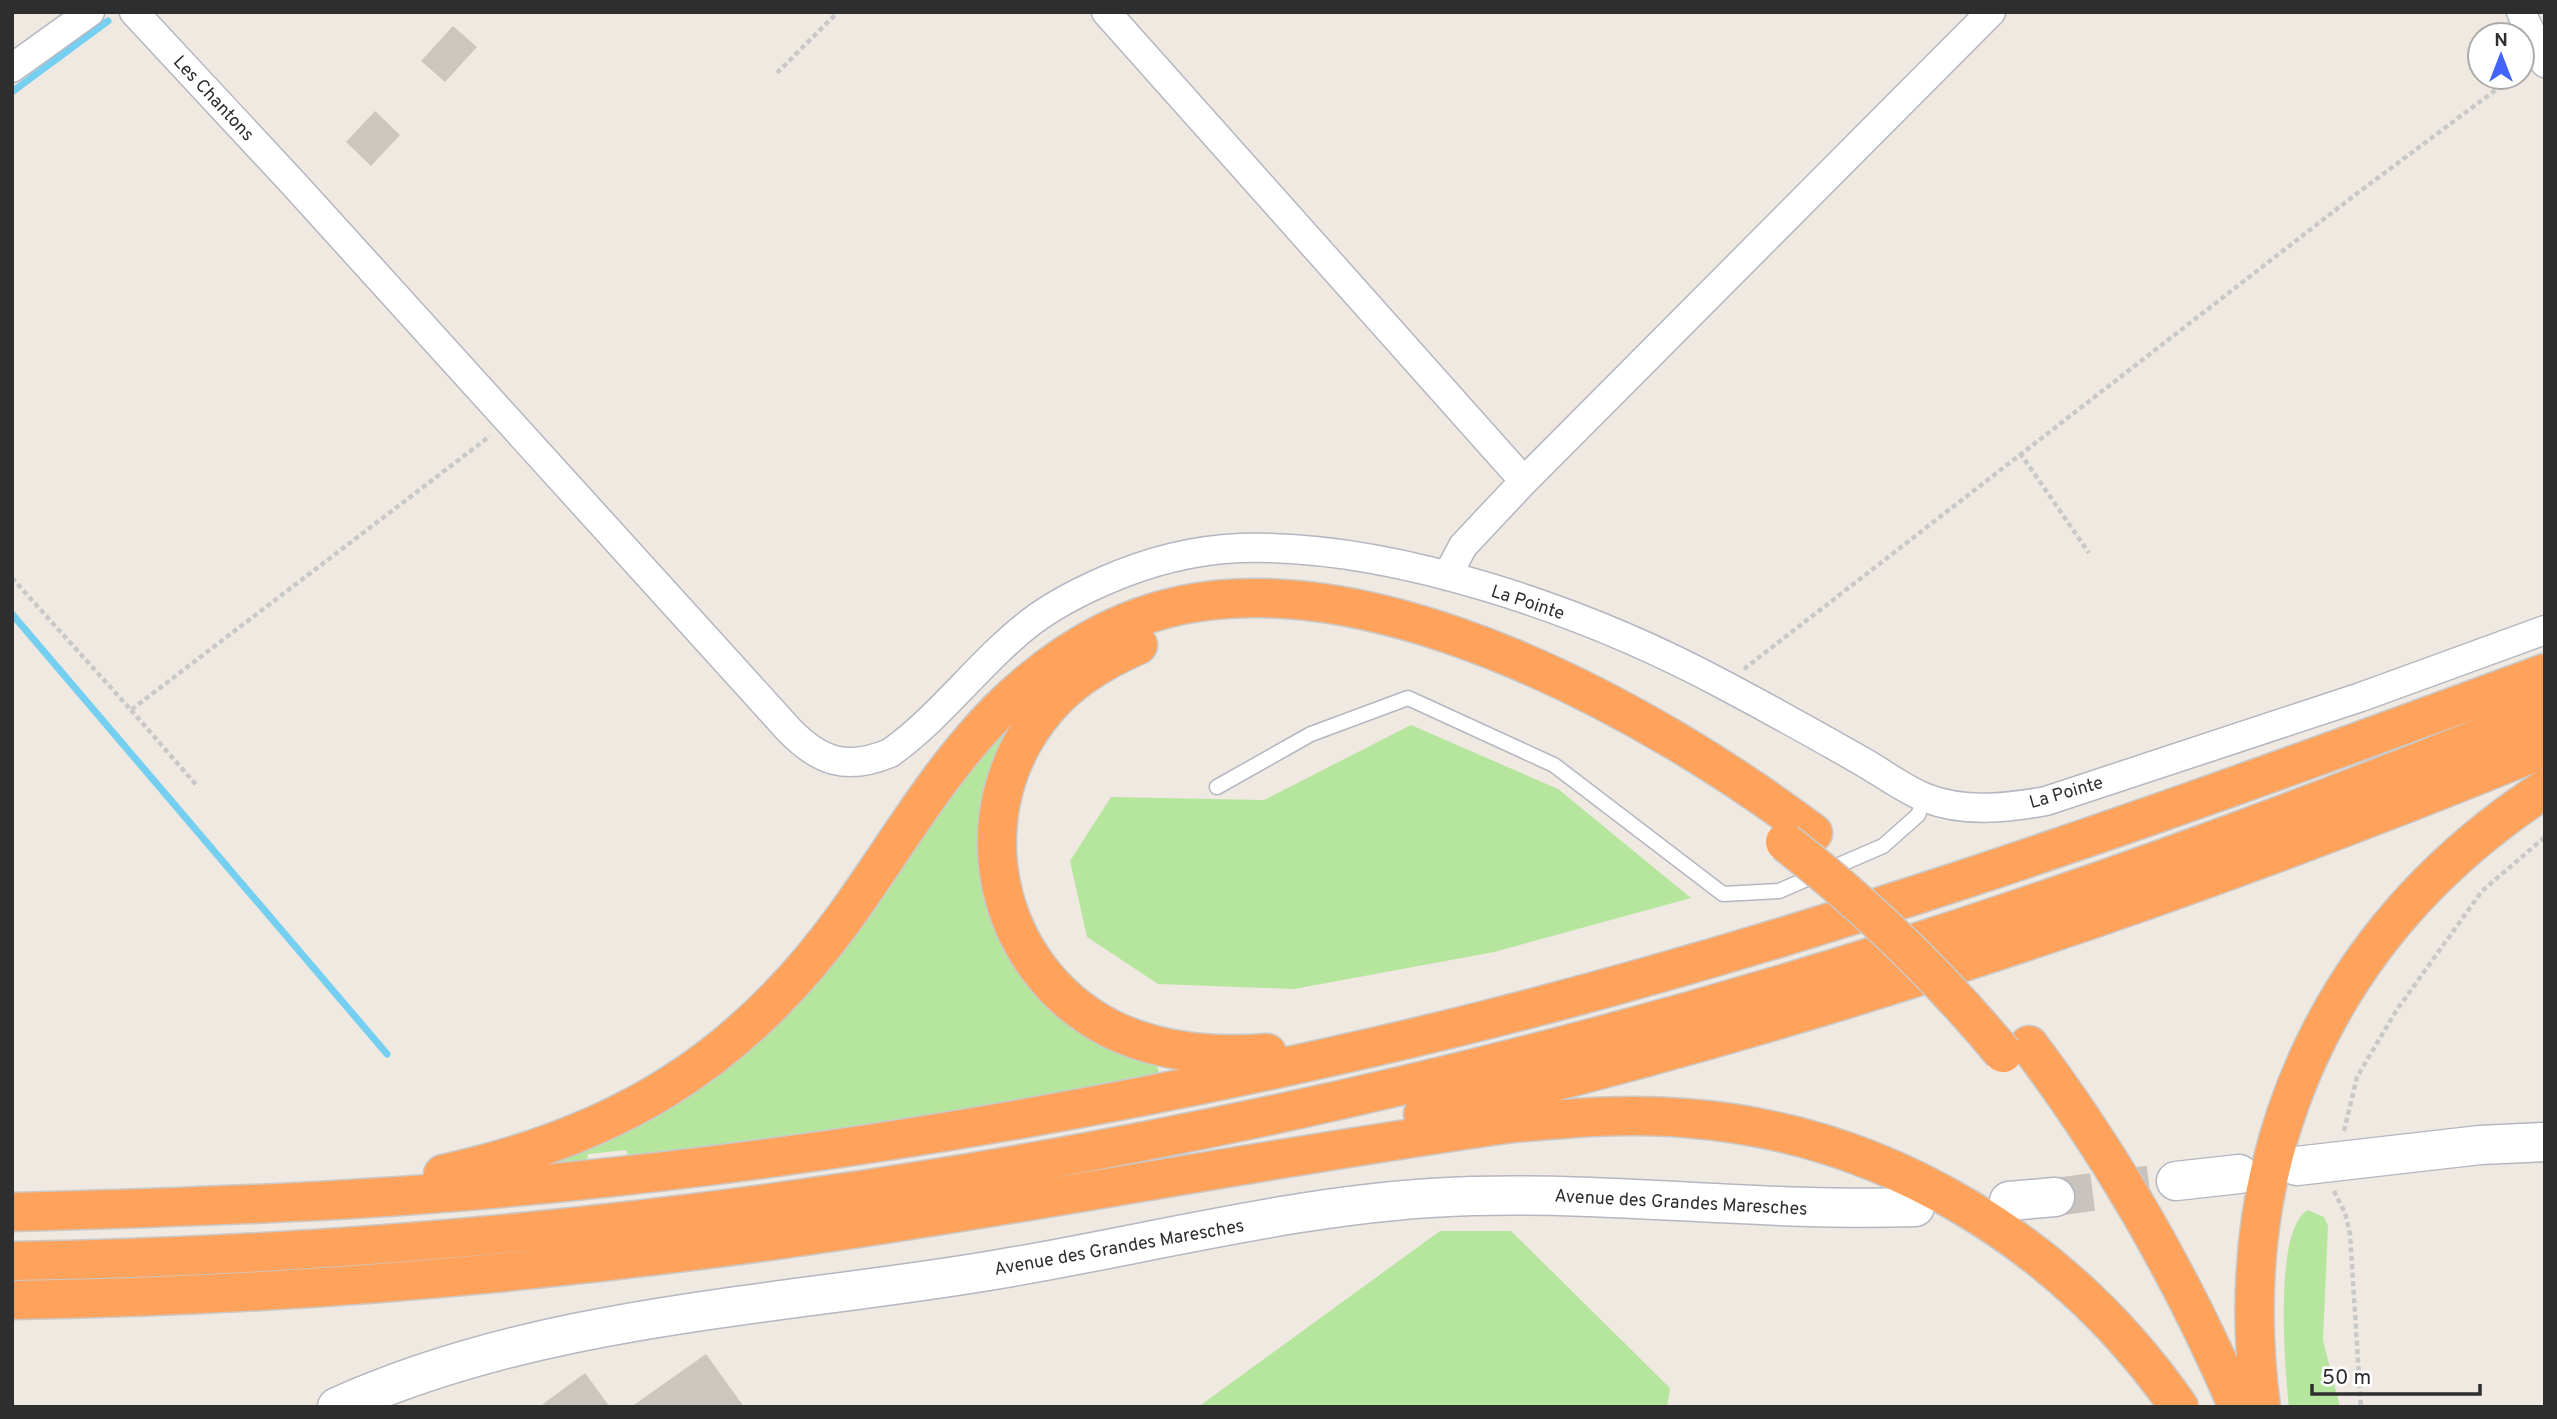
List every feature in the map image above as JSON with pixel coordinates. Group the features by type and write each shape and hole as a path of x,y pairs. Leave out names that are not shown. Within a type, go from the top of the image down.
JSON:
{"highway":[{"path":"231,1203 323,1194 471,1168 575,1135 638,1106 666,1090 726,1047 797,977 845,916 945,773 1006,704 1049,666 1100,634 1179,606 1237,599 1293,600 1351,609 1450,636 1553,677 1639,719 1716,764 1799,837 1856,900 2016,1049 2085,1123 2140,1209 2196,1313 2238,1407"},
{"path":"1450,1028 1287,1051 1212,1054 1168,1049 1129,1037 1074,1005 1047,980 1024,947 1004,901 996,858 996,820 1003,787 1025,738 1046,708 1097,666 1163,636 1204,627 1245,623 1300,625 1340,631 1447,660 1550,702 1799,837"},
{"path":"12,1212 231,1203 570,1182 835,1149 1172,1091 1450,1028 1707,960 1965,881 2144,820 2545,673"},
{"path":"12,1261 228,1253 598,1222 838,1192 975,1170 1095,1149 1321,1103 1658,1019 1932,938 2204,845 2545,711"},
{"path":"1076,1192 1438,1111 1789,1017 2125,908 2360,822 2545,747"},
{"path":"2261,1407 2255,1309 2263,1208 2279,1135 2312,1050 2340,995 2397,915 2444,866 2489,828 2545,789"},
{"path":"2016,1049 2059,1127 2120,1223 2166,1307 2211,1407"},
{"path":"12,1300 204,1294 556,1266 841,1231 1466,1130 1556,1119 1654,1116 1765,1129 1832,1147 1916,1180 2005,1231 2048,1264 2107,1318 2146,1362 2179,1407"}],"main road":[{"path":"2297,1166 2480,1145 2545,1142"},
{"path":"2176,1181 2239,1174"},
{"name":"Avenue des Grandes Maresches","path":"337,1407 427,1372 544,1339 685,1315 978,1273 1352,1206 1424,1198 1527,1195 1828,1209 1915,1207"},
{"path":"2009,1201 2055,1197"}],"street":[{"path":"12,68 90,12"},
{"name":"Les Chantons","path":"134,12 510,421"},
{"path":"1107,12 1524,481"},
{"path":"1447,576 1462,546 1524,481 1991,12"},
{"path":"2521,12 2543,59"},
{"name":"La Pointe","path":"510,421 797,739 812,753 836,761 860,762 890,753 1031,622 1101,582 1143,565 1191,554 1238,548 1336,554 1447,576 1592,623 1724,684 1925,798 1944,803 1994,808 2046,801 2372,693 2545,630"}],"lane":[{"path":"1217,787 1311,734 1408,698 1553,765 1723,894 1780,891 1883,846 1918,815 1925,798"}],"path":[{"path":"777,72 838,12"},
{"path":"1724,684 2351,198 2494,91"},
{"path":"131,710 510,421"},
{"path":"2020,453 2089,553"},
{"path":"12,578 198,787"},
{"path":"2361,1407 2350,1234 2345,1213 2333,1186 2357,1077 2376,1041 2439,948 2482,891 2545,837"}],"green space":[{"path":"1032,699 988,878 1139,1058 1157,1066 1159,1072 1069,1093 950,1113 628,1157 626,1150 588,1154 587,1163 501,1171 653,1110"},
{"path":"1411,725 1558,789 1691,898 1494,952 1294,989 1158,984 1087,937 1070,861 1111,797 1264,800"},
{"path":"2308,1210 2324,1217 2328,1226 2323,1340 2340,1407 2289,1407 2284,1333 2286,1271 2297,1222"},
{"path":"1440,1231 1511,1231 1670,1388 1667,1407 1198,1407"}],"building":[{"path":"453,26 477,47 445,82 421,61"},
{"path":"375,111 400,135 371,166 346,142"},
{"path":"706,1354 744,1407 631,1407"},
{"path":"585,1373 610,1407 539,1407"}],"waterway":[{"path":"12,92 108,21"},
{"path":"12,614 387,1054"}],"tunnel":[{"path":"2055,1197 2176,1181"}]}
